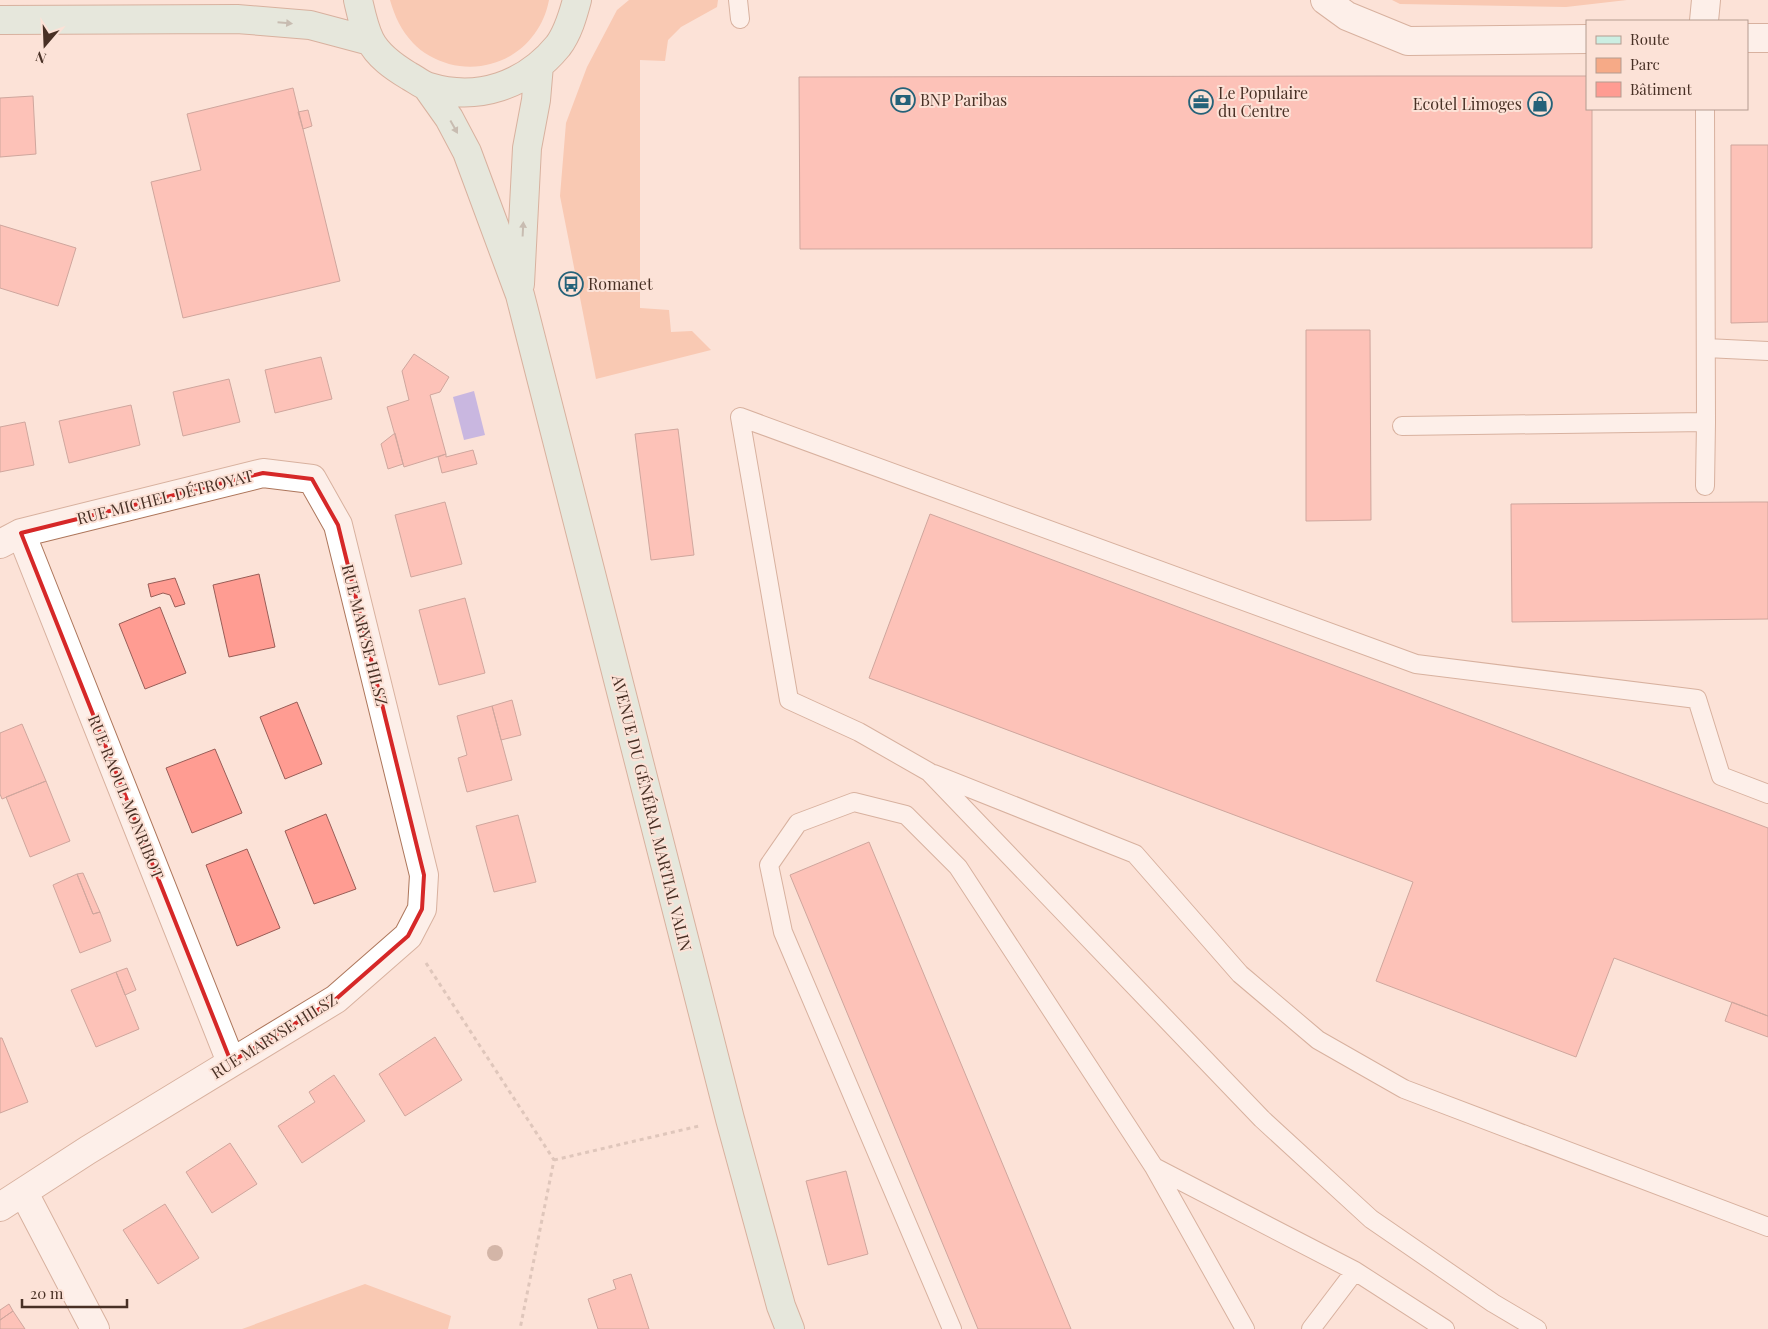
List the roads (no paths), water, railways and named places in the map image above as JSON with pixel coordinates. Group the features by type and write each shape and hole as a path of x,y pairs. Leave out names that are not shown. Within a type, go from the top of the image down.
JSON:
{"main road":[{"path":"237,19 271,0"},
{"path":"358,0 370,41 381,56 400,71 427,87 455,92 486,92 517,81 539,65 559,45 570,24 577,0"},
{"path":"0,20 237,19 310,25 370,41"},
{"name":"AVENUE DU GÉNÉRAL MARTIAL VALIN","path":"520,295 527,148 536,100 539,65"},
{"name":"AVENUE DU GÉNÉRAL MARTIAL VALIN","path":"427,87 449,118 468,152 520,295 730,1119 790,1329"}],"street":[{"path":"1325,0 1347,16 1408,41 1586,39"},
{"path":"1704,20 1706,0"},
{"path":"1748,38 1768,38"},
{"name":"RUE MICHEL DÉTROYAT","path":"10,539 263,473 312,479 338,525"},
{"name":"RUE MARYSE HILSZ","path":"0,1207 88,1150 336,999 408,936 422,909 424,875 338,525"},
{"name":"RUE RAOUL MONRIBOT","path":"10,539 231,1062"},
{"path":"24,1193 94,1329"}],"lane":[{"path":"738,0 740,19"},
{"path":"1705,110 1705,486"},
{"path":"1706,348 1768,351"},
{"path":"1768,794 1721,776 1697,699 1416,664 740,417 789,700 858,732 929,772 1135,854 1240,974 1318,1040 1404,1089 1768,1227"},
{"path":"1402,426 1706,422"},
{"path":"929,772 1262,1119 1371,1219 1493,1303 1537,1329"},
{"path":"952,1329 783,932 769,865 798,823 854,802 906,815 958,867 1154,1167 1245,1329"},
{"path":"1154,1167 1355,1272 1445,1329"},
{"path":"1311,1329 1355,1272"}],"place":[{"name":"BNP Paribas","path":"903,100"},
{"name":"Le Populaire du Centre","path":"1201,102"},
{"name":"Ecotel Limoges","path":"1540,104"},
{"name":"Romanet","path":"571,284"}]}
